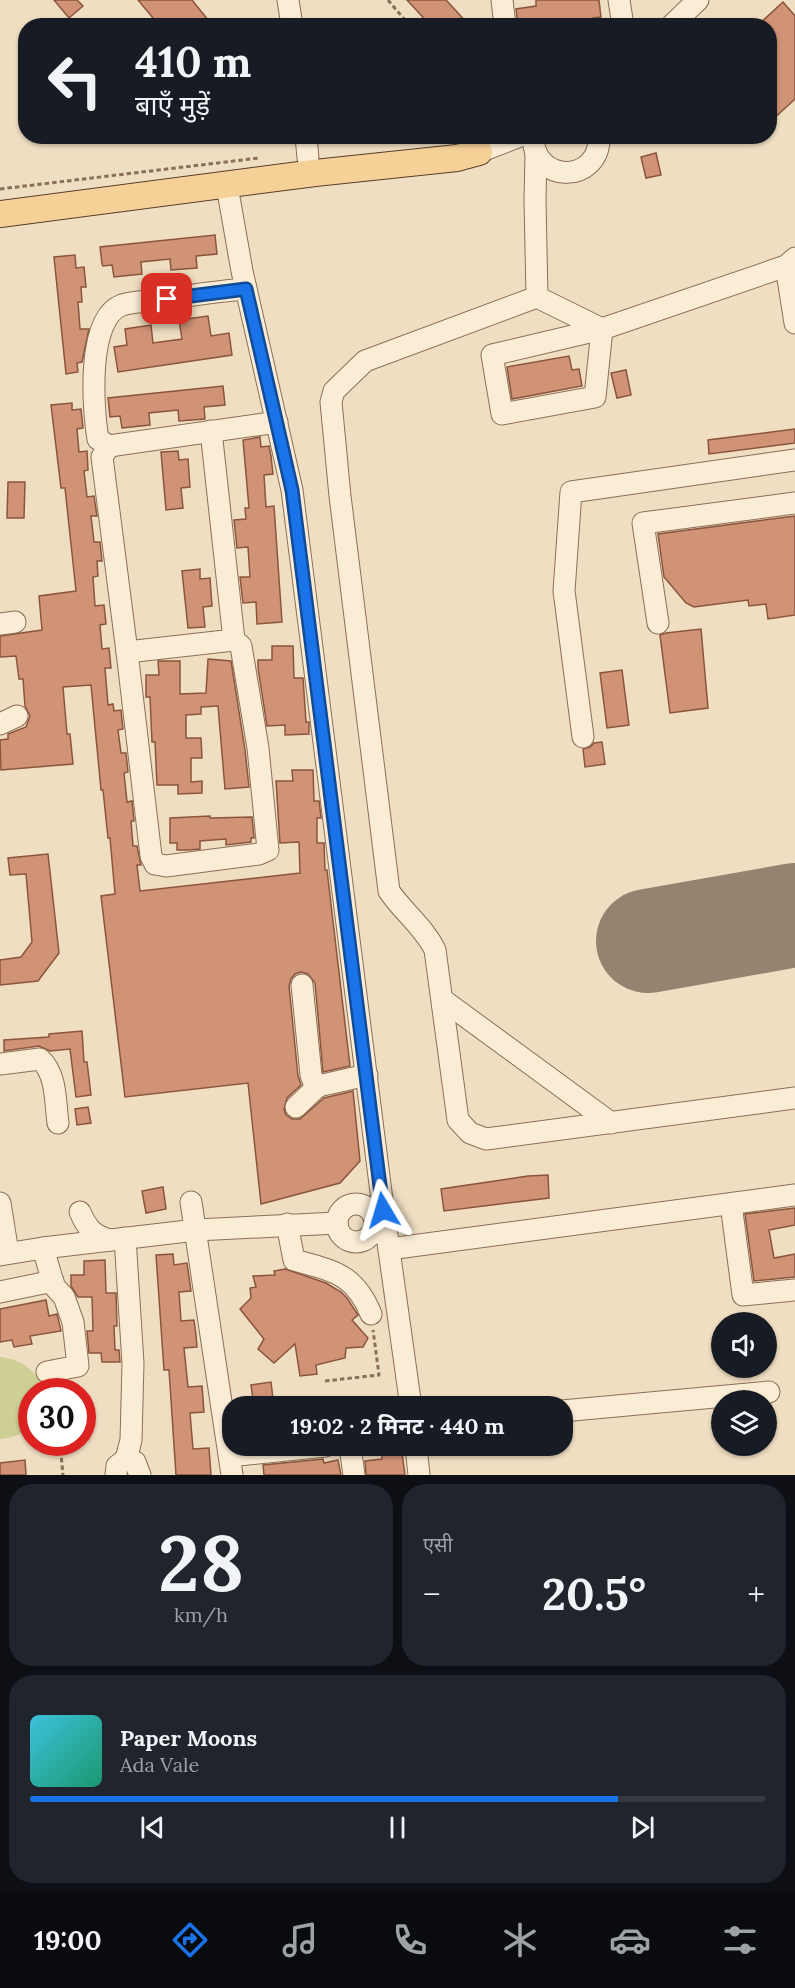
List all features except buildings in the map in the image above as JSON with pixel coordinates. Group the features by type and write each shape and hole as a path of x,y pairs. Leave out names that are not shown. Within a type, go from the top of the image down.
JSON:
{"main road":[{"path":"0,197 307,147 371,144"},
{"path":"0,214 315,173 457,158 485,144"}],"street":[{"path":"288,0 291,18"},
{"path":"502,0 504,18"},
{"path":"619,0 621,18"},
{"path":"679,18 698,0"},
{"path":"535,145 548,167 556,171 573,172 582,169 595,157 598,144"},
{"path":"535,145 537,297"},
{"path":"227,186 246,289 292,490 381,1193 409,1396"},
{"path":"602,328 595,397 502,414 492,355 602,328 791,262 795,323"},
{"path":"246,289 120,305 104,321 99,335 94,389 98,440 109,446 277,422"},
{"path":"602,328 537,297 365,362 334,392 331,402 340,495 389,891 401,909 427,934 435,950 458,1120 470,1132 486,1138 795,1098"},
{"path":"109,446 102,457 151,856 155,864 166,866 259,854 268,850 258,748 241,646 234,640 211,431"},
{"path":"582,737 564,591 571,492 795,460"},
{"path":"658,623 643,523 795,503"},
{"path":"127,652 234,640"},
{"path":"302,985 311,1075 316,1088"},
{"path":"443,1000 611,1123"},
{"path":"0,1064 40,1059 48,1066 53,1081 58,1123"},
{"path":"296,1107 318,1086 367,1076"},
{"path":"374,1227 380,1215 381,1193"},
{"path":"389,1252 795,1195"},
{"path":"191,1202 231,1466 278,1456"},
{"path":"0,1203 4,1254 196,1230 337,1223 341,1211 352,1204 369,1209 375,1221 374,1227"},
{"path":"731,1204 742,1295 795,1290"},
{"path":"80,1212 94,1235 117,1239"},
{"path":"287,1224 294,1260 331,1270 350,1281 364,1296 371,1314"},
{"path":"374,1227 383,1236 389,1252"},
{"path":"117,1239 133,1364 128,1470"},
{"path":"43,1248 54,1286 64,1297 73,1322 78,1366 47,1372"},
{"path":"0,1292 53,1281"},
{"path":"573,1411 711,1398"},
{"path":"351,1456 354,1475"},
{"path":"417,1456 419,1475"}],"path":[{"path":"388,0 403,18"},
{"path":"0,189 266,158"},
{"path":"325,1381 379,1375 371,1314"},
{"path":"61,1456 63,1475"}],"green space":[{"path":"0,1357 21,1363 37,1378 18,1378 18,1434 0,1439"}],"runway":[{"path":"648,941 795,915"}],"route":[{"path":"167,299 246,289 292,490 383,1210"}]}
